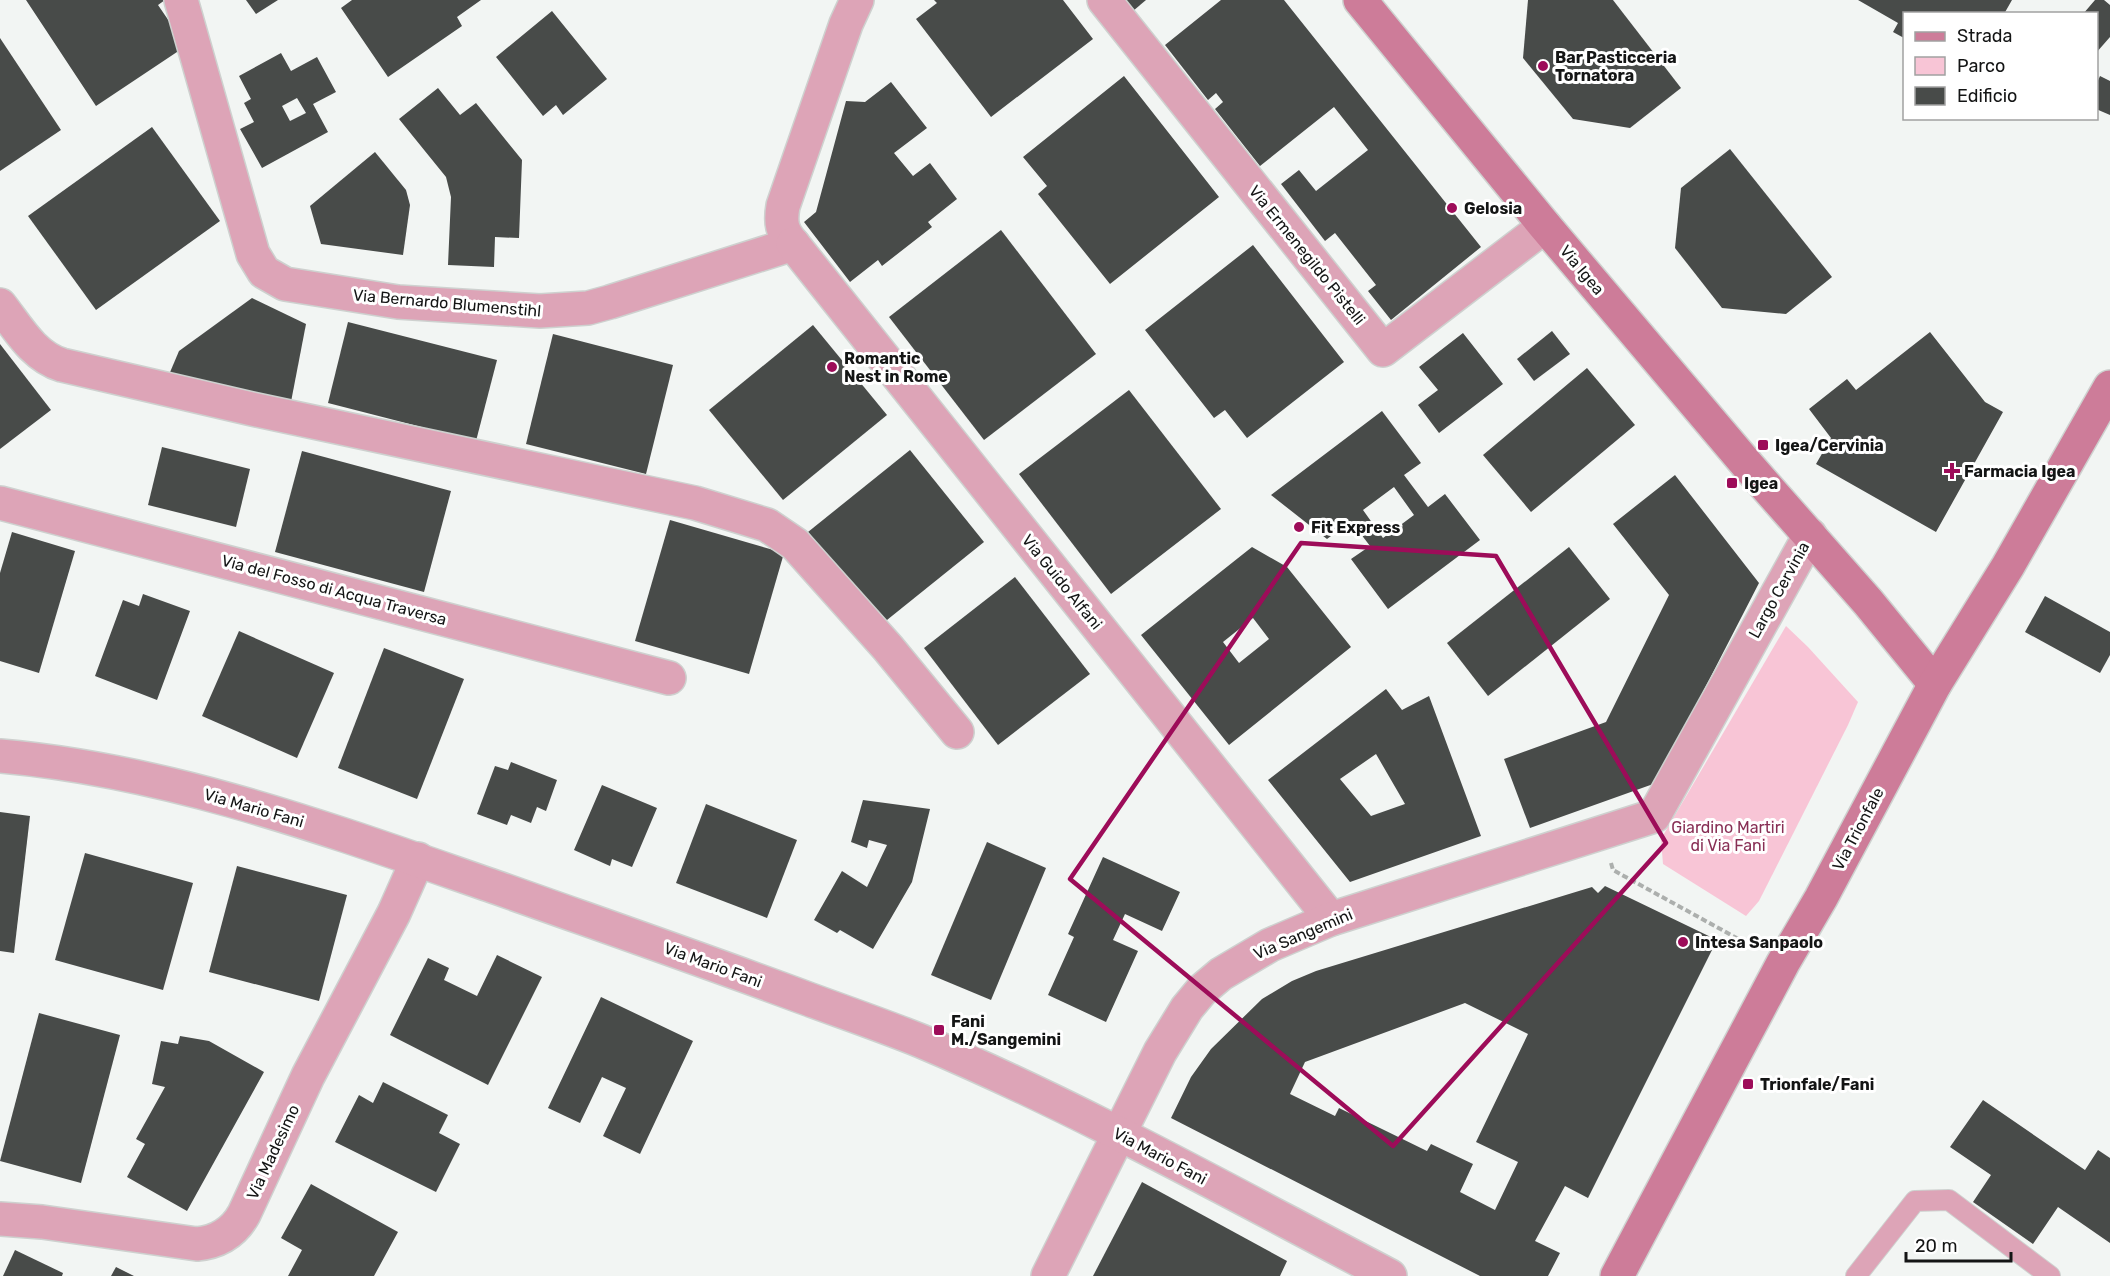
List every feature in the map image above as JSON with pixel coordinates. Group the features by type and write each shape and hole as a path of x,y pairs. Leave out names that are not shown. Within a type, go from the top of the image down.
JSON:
{"main road":[{"name":"Via Igea","path":"1360,0 1545,226 1749,467 1810,535"},
{"name":"Via Trionfale","path":"1617,1276 1783,963 1821,898 1935,684 2008,566 2110,387"},
{"name":"Largo Cervinia","path":"1810,535 1935,684"}],"street":[{"name":"Via Bernardo Blumenstihl","path":"181,0 253,254 264,272 279,281 398,302 519,311 588,308 793,244"},
{"path":"793,244 784,234 783,207 846,24 857,0"},
{"name":"Via Ermenegildo Pistelli","path":"1104,0 1383,350 1545,226"},
{"name":"Via Guido Alfani","path":"793,244 1331,919"},
{"path":"0,305 36,351 51,362 319,424 695,503 767,525 795,544 888,648 957,732"},
{"name":"Via del Fosso di Acqua Traversa","path":"0,503 669,678"},
{"name":"Largo Cervinia","path":"1654,816 1810,535"},
{"name":"Via Mario Fani","path":"0,756 67,765 173,785 311,824 418,859 920,1041 1024,1088 1119,1135 1390,1276"},
{"name":"Via Sangemini","path":"1048,1276 1160,1052 1186,1008 1221,974 1270,945 1331,919 1654,816"},
{"name":"Via Madesimo","path":"0,1220 42,1222 197,1244 212,1242 231,1232 244,1214 308,1076 394,914 418,859"}],"lane":[{"path":"1856,1276 1915,1201 1949,1200 2050,1276"}],"path":[{"path":"1602,834 1613,870 1783,963"}],"highlighted area":[{"path":"1301,543 1496,556 1666,843 1393,1146 1070,879"}],"green space":[{"name":"Giardino Martiri di Via Fani","path":"1786,626 1858,702 1759,901 1746,916 1663,864 1661,839"}],"building":[{"path":"26,0 165,0 158,5 186,46 96,106"},
{"path":"246,0 278,0 256,14"},
{"path":"352,0 481,0 457,17 462,26 388,77 341,8"},
{"path":"934,0 1063,0 1093,39 991,117 916,19 937,3"},
{"path":"1124,0 1146,0 1133,11"},
{"path":"1221,0 1284,0 1481,247 1391,320 1368,291 1376,285 1335,233 1325,241 1281,184 1299,170 1316,191 1368,150 1334,107 1260,166 1215,109 1223,102 1216,93 1208,100 1165,45"},
{"path":"1528,0 1613,0 1681,88 1630,128 1573,119 1523,58"},
{"path":"1858,0 2012,0 2005,12 1903,12 1903,37 1893,32 1898,23"},
{"path":"2095,0 2104,0 2110,5 2110,37 2098,51 2098,12 2085,12"},
{"path":"552,11 607,79 563,115 556,105 543,116 496,57"},
{"path":"0,38 61,130 0,171"},
{"path":"281,53 291,71 317,57 336,92 313,104 328,132 262,168 240,129 254,122 244,103 251,99 239,76","holes":["297,98 306,113 290,121 282,106"]},
{"path":"1124,76 1219,197 1110,284 1038,194 1047,186 1023,157"},
{"path":"2100,76 2110,81 2110,115 2098,110"},
{"path":"891,82 927,128 894,153 913,176 930,163 957,199 928,222 932,227 882,266 878,260 850,282 804,222 816,212 846,101 865,102"},
{"path":"438,88 460,115 476,103 522,160 519,238 495,237 494,267 448,265 451,197 446,177 399,119"},
{"path":"152,127 220,221 96,310 28,216"},
{"path":"1730,149 1832,277 1786,314 1722,308 1675,248 1681,188"},
{"path":"375,152 406,190 410,205 403,255 321,244 310,206"},
{"path":"1001,230 1096,354 984,440 889,317"},
{"path":"1253,245 1344,362 1247,438 1225,410 1214,418 1145,330"},
{"path":"252,298 306,324 290,407 168,377 179,351"},
{"path":"348,322 497,360 476,441 328,403"},
{"path":"813,325 887,415 783,500 709,410"},
{"path":"1552,331 1570,354 1534,381 1517,359"},
{"path":"1930,332 1985,402 2003,412 1936,532 1816,464 1831,438 1809,409 1847,379 1856,390"},
{"path":"1463,333 1503,384 1439,433 1418,405 1438,390 1419,367"},
{"path":"553,334 673,365 646,474 526,444"},
{"path":"0,344 51,410 0,449"},
{"path":"1587,368 1635,425 1531,512 1483,455"},
{"path":"1129,390 1221,509 1111,594 1019,474"},
{"path":"1382,411 1421,463 1404,475 1428,507 1445,494 1480,540 1388,609 1351,559 1370,546 1351,521 1327,539 1271,495","holes":["1394,487 1414,515 1383,538 1363,510"]},
{"path":"162,447 250,469 236,527 148,505"},
{"path":"910,450 984,542 882,624 808,532"},
{"path":"302,451 451,491 424,592 275,552"},
{"path":"1675,475 1759,583 1656,783 1530,828 1504,759 1606,722 1669,595 1613,524"},
{"path":"670,520 784,553 749,674 635,641"},
{"path":"12,532 75,551 39,673 0,661 0,573"},
{"path":"1252,547 1287,567 1351,647 1229,745 1141,635","holes":["1253,618 1269,639 1239,663 1223,642"]},
{"path":"1569,547 1610,599 1488,696 1447,643"},
{"path":"1015,577 1090,674 998,745 924,648"},
{"path":"143,594 190,611 157,700 95,676 123,600 139,606"},
{"path":"2045,596 2110,632 2110,655 2100,673 2025,632"},
{"path":"239,631 334,673 297,758 202,716"},
{"path":"384,648 464,679 417,799 338,768"},
{"path":"1386,689 1402,710 1429,696 1481,836 1350,882 1268,780","holes":["1376,754 1405,804 1371,816 1340,779"]},
{"path":"511,762 557,780 546,811 537,807 531,823 511,815 507,825 477,814 495,766 508,770"},
{"path":"602,785 657,808 632,867 612,859 610,866 574,850"},
{"path":"863,800 930,809 912,882 873,949 840,930 837,933 814,920 842,871 867,887 887,845 869,840 867,848 851,842"},
{"path":"706,804 797,840 767,918 676,883"},
{"path":"0,812 30,816 14,953 0,951"},
{"path":"987,842 1046,868 991,1000 931,975"},
{"path":"85,853 193,883 163,990 55,960"},
{"path":"1103,857 1180,892 1162,931 1125,914 1113,940 1138,951 1106,1022 1048,995 1074,937 1068,934"},
{"path":"237,866 347,895 319,1001 209,972"},
{"path":"1605,886 1717,940 1588,1198 1565,1186 1535,1241 1560,1253 1548,1276 1480,1276 1171,1118 1191,1077 1211,1049 1262,999 1292,981 1316,971 1592,887 1598,893","holes":["1465,1003 1528,1034 1476,1142 1518,1162 1495,1210 1460,1192 1473,1164 1431,1144 1427,1151 1339,1108 1335,1116 1290,1094 1305,1062"]},
{"path":"497,955 542,977 488,1085 390,1035 428,958 449,968 444,980 477,996"},
{"path":"601,997 693,1041 640,1154 603,1136 626,1088 602,1077 580,1123 548,1108"},
{"path":"39,1013 120,1035 81,1183 0,1161"},
{"path":"180,1036 209,1041 264,1072 187,1211 127,1177 145,1144 136,1139 165,1087 152,1084 161,1041 178,1044"},
{"path":"383,1082 448,1115 439,1133 460,1144 436,1192 335,1142 359,1095 373,1103"},
{"path":"1983,1100 2085,1170 2098,1150 2110,1158 2110,1243 2058,1207 2033,1244 1973,1202 1991,1175 1950,1147"},
{"path":"1142,1182 1287,1261 1280,1276 1093,1276"},
{"path":"311,1184 398,1232 374,1276 288,1276 302,1250 281,1238"},
{"path":"15,1250 63,1273 62,1276 3,1276"},
{"path":"116,1267 134,1276 111,1276"}],"place":[{"name":"Bar Pasticceria Tornatora","path":"1543,66"},
{"name":"Gelosia","path":"1452,208"},
{"name":"Romantic Nest in Rome","path":"832,367"},
{"name":"Igea/Cervinia","path":"1763,445"},
{"name":"Farmacia Igea","path":"1952,471"},
{"name":"Igea","path":"1732,483"},
{"name":"Fit Express","path":"1299,527"},
{"name":"Intesa Sanpaolo","path":"1683,942"},
{"name":"Fani M./Sangemini","path":"939,1030"},
{"name":"Trionfale/Fani","path":"1748,1084"}]}
